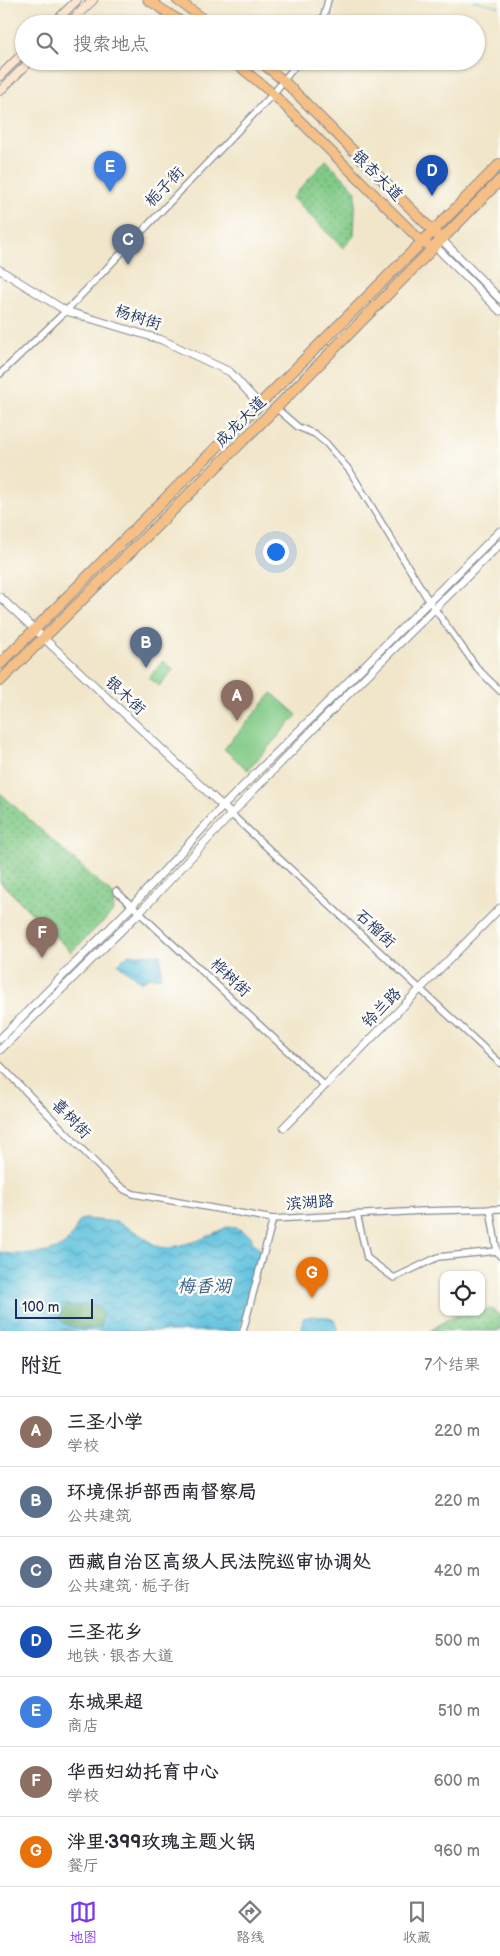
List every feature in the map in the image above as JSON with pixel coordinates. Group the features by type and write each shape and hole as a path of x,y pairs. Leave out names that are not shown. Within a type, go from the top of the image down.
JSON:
{"highway":[{"name":"成龙大道","path":"0,664 500,164"},
{"name":"成龙大道","path":"0,681 276,408 500,180"}],"main road":[{"path":"62,15 77,0"},
{"path":"77,15 93,0"},
{"path":"148,0 171,15"},
{"path":"177,0 198,15"},
{"path":"0,76 15,61"},
{"path":"0,91 21,70"},
{"name":"银杏大道","path":"243,70 273,94 422,242 438,243"},
{"name":"银杏大道","path":"270,70 284,81 432,231 438,243"}],"street":[{"path":"324,15 328,0"},
{"name":"栀子街","path":"0,374 66,311 273,94 292,70"},
{"name":"银杏大道","path":"438,243 500,299"},
{"name":"银杏大道","path":"438,243 500,311"},
{"name":"杨树街","path":"0,270 66,311 134,330 201,357 230,372 260,405"},
{"path":"276,408 298,427 320,438 350,470 429,601 478,669 500,691"},
{"path":"0,1039 132,906 223,806 344,688 500,531"},
{"path":"0,1050 140,912 323,719 500,544"},
{"name":"银木街","path":"0,597 231,814"},
{"name":"石榴街","path":"231,814 500,1063"},
{"name":"桦树街","path":"116,891 325,1086"},
{"name":"铃兰路","path":"284,1127 500,908"},
{"name":"喜树街","path":"0,1065 106,1174 125,1190"},
{"name":"滨湖路","path":"125,1190 145,1196 273,1219 500,1209"},
{"path":"358,1214 366,1258 394,1278 438,1257 498,1254 490,1209"},
{"path":"243,1331 273,1219"}],"green space":[{"path":"326,160 356,191 354,236 343,248 292,198"},
{"path":"163,661 173,670 159,686 149,678"},
{"path":"272,693 297,715 248,770 224,749"},
{"path":"0,793 113,895 114,911 71,952 0,882"},
{"path":"96,1305 102,1312 101,1327 77,1327 64,1322 60,1318 66,1306"},
{"path":"491,1309 500,1315 500,1331 430,1331 451,1317 485,1316 485,1310"}],"water":[{"path":"129,954 161,954 161,977 149,977 141,982 118,964"},
{"name":"梅香湖","path":"80,1220 117,1222 158,1247 169,1248 197,1241 227,1227 237,1228 251,1236 253,1243 262,1251 239,1331 0,1331 0,1252 34,1254 60,1248 70,1238","holes":["96,1305 102,1312 101,1327 78,1328 70,1326 60,1319 61,1313 66,1306"]},
{"path":"312,1316 326,1317 334,1320 339,1331 302,1331 303,1318"}],"waterway":[{"path":"472,0 500,7"}],"place":[{"name":"东城果超","path":"110,192"},
{"name":"三圣花乡","path":"432,196"},
{"name":"西藏自治区高级人民法院巡审协调处","path":"128,265"},
{"name":"环境保护部西南督察局","path":"146,668"},
{"name":"三圣小学","path":"237,721"},
{"name":"华西妇幼托育中心","path":"42,958"},
{"name":"泮里·399玫瑰主题火锅","path":"312,1298"}]}
